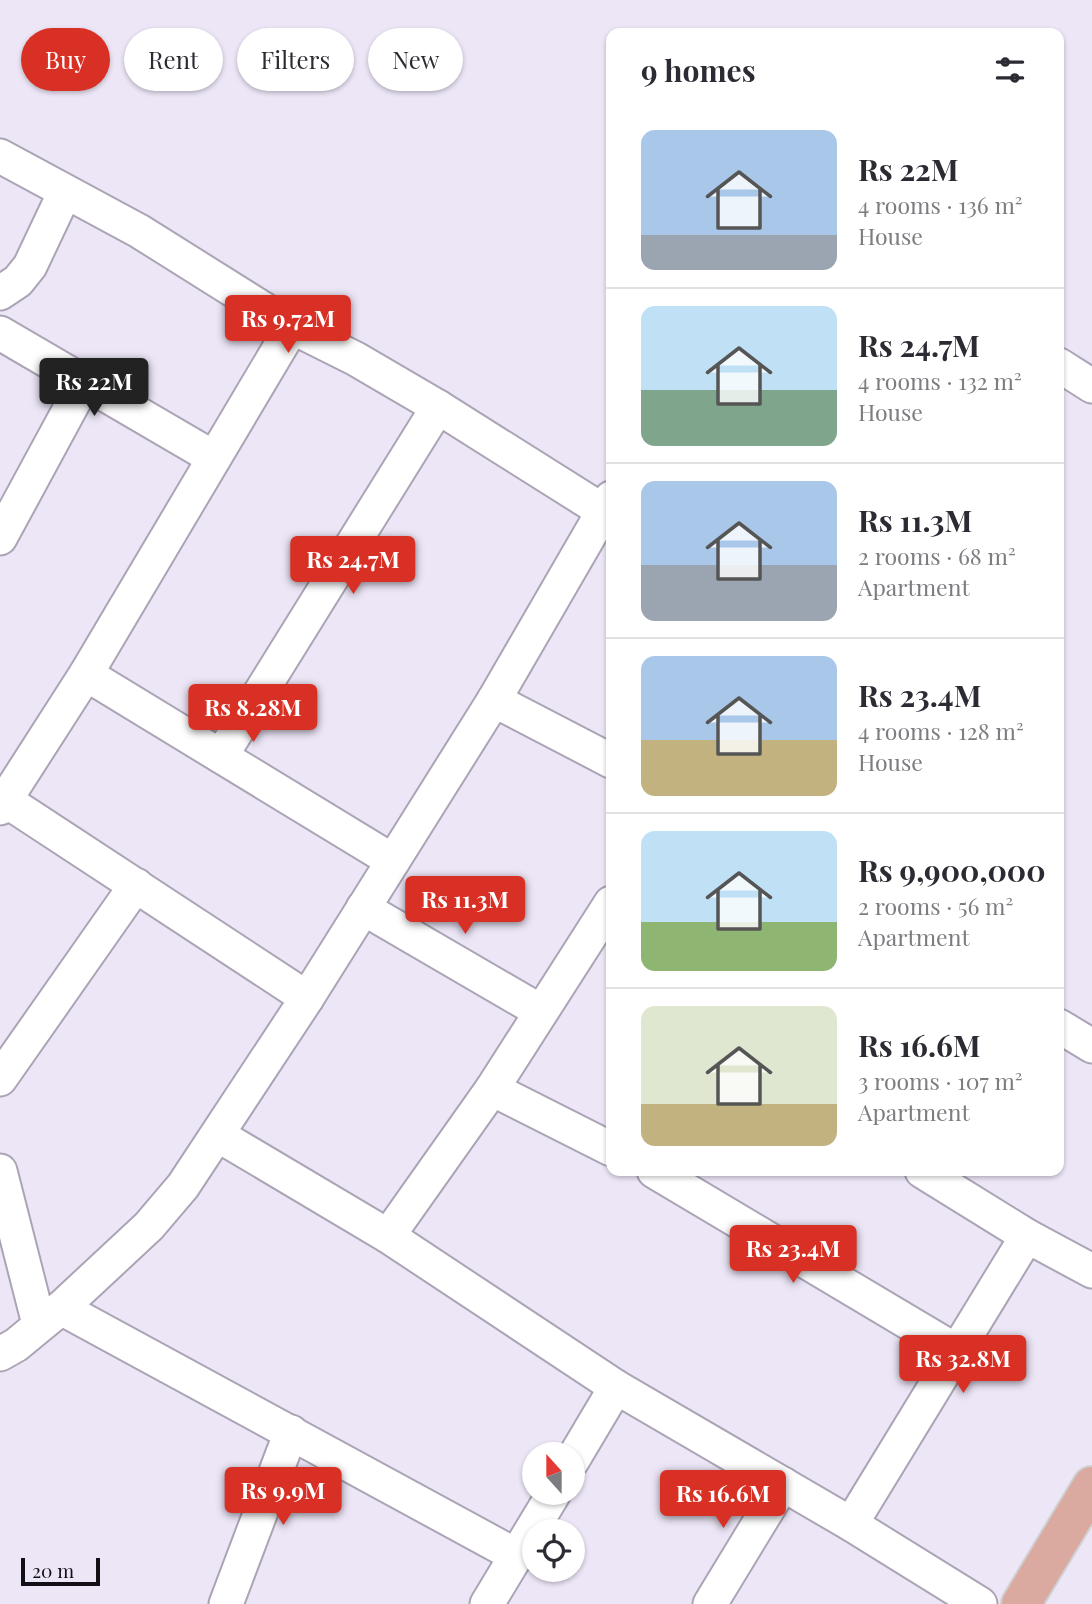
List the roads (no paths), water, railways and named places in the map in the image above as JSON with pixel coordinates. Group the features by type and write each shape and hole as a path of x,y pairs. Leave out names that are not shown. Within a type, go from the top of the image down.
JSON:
{"main road":[{"path":"1020,1604 1092,1486"}],"street":[{"path":"0,156 139,231 292,327 356,359 606,503"},
{"path":"0,293 18,281 30,266 65,192"},
{"path":"292,327 86,674 3,804 136,885 307,998"},
{"path":"0,333 214,458"},
{"path":"1064,368 1092,386"},
{"path":"0,538 85,382"},
{"path":"221,757 438,407"},
{"path":"0,1354 16,1345 50,1316 149,1226 183,1186 307,998 494,700 606,506"},
{"path":"86,674 393,861"},
{"path":"494,700 606,758"},
{"path":"0,1079 136,885"},
{"path":"363,908 540,1011"},
{"path":"388,1236 492,1089 606,911"},
{"path":"1064,1029 1092,1046"},
{"path":"492,1089 606,1146"},
{"path":"218,1135 388,1236 616,1387 851,1524 980,1604"},
{"path":"0,1171 50,1316 291,1432 517,1556"},
{"path":"668,1176 958,1352"},
{"path":"930,1176 1027,1236 1092,1272"},
{"path":"851,1524 1027,1236"},
{"path":"583,1442 616,1387"},
{"path":"226,1604 291,1432"},
{"path":"710,1604 783,1484"},
{"path":"487,1604 547,1505"}]}
